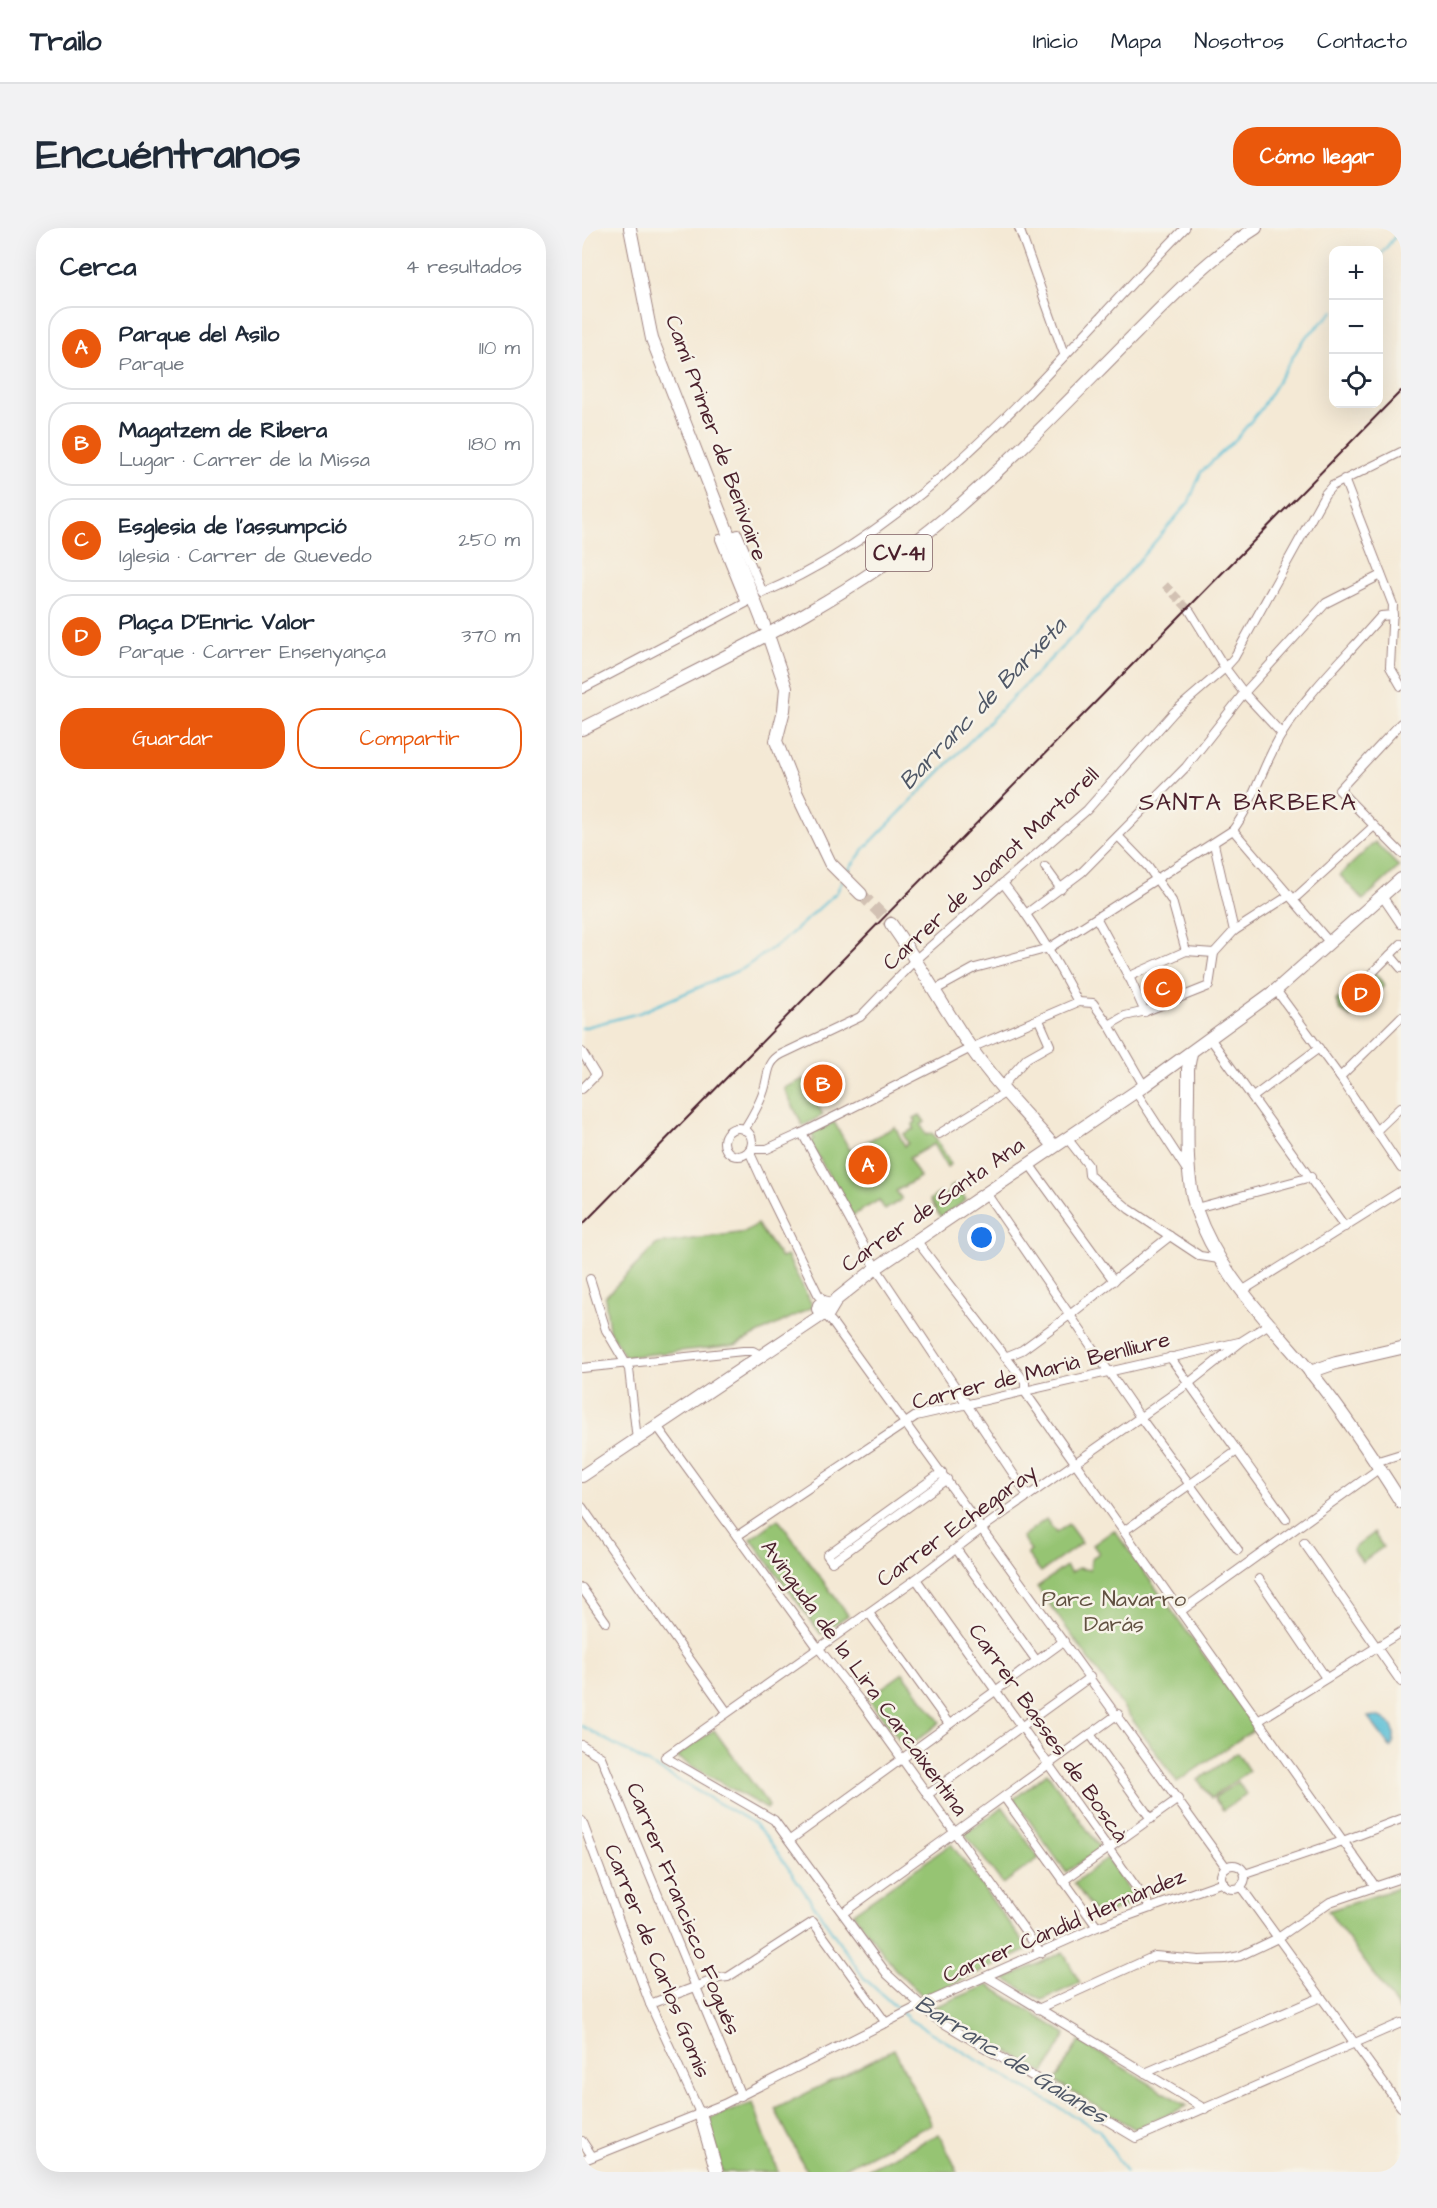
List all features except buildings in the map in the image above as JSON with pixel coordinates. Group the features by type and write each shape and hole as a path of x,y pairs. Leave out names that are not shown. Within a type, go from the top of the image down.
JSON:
{"street":[{"name":"Camí Primer de Benivaire","path":"630,228 652,339 764,625"},
{"path":"1019,228 1064,354"},
{"path":"582,689 746,603 720,539 738,534 763,593 797,578 867,535 916,499 1024,399 1185,228"},
{"name":"CV-41","path":"582,729 813,609 886,563 945,518 1014,455 1194,276 1241,237 1256,228"},
{"name":"Carrer de Joanot Martorell","path":"744,1130 764,1090 768,1067 777,1057 860,1017 916,959 1087,810 1174,711 1234,658 1325,494 1332,486 1401,452"},
{"path":"1344,479 1393,605 1390,667 1401,686"},
{"path":"1026,914 1082,872 1186,767 1244,693 1326,603 1381,575"},
{"path":"1393,605 1401,596"},
{"path":"1190,611 1224,668 1282,734"},
{"path":"935,990 975,968 1049,948 1233,830 1246,812 1282,734 1303,704 1381,616 1393,615"},
{"path":"770,641 786,688 776,741 797,794 830,863 861,894"},
{"path":"1393,674 1401,665"},
{"path":"1401,723 1339,790 1401,853"},
{"path":"1109,1025 1125,1016 1145,1011 1209,986 1214,953 1234,931 1292,897 1374,826"},
{"path":"1233,830 1330,943"},
{"path":"1118,836 1148,867 1175,908 1186,951"},
{"path":"1214,844 1234,931"},
{"path":"1045,867 1061,889"},
{"name":"Carrer de Santa Ana","path":"582,1476 762,1356 809,1322 876,1268 1172,1067 1276,990 1401,879"},
{"path":"1003,883 1049,948 1078,1002"},
{"path":"1382,896 1401,924"},
{"path":"1096,919 1145,1011"},
{"path":"891,924 916,959 971,1048 1054,1146"},
{"path":"1373,972 1401,944"},
{"path":"1128,977 1186,951 1214,953"},
{"path":"1390,955 1401,968"},
{"path":"1276,990 1340,1077 1401,1166"},
{"path":"739,1156 750,1150 767,1149 971,1048 1078,1002 1093,1003 1109,1025 1140,1089 1188,1173"},
{"path":"1340,1077 1401,1017"},
{"path":"939,1134 1004,1089 1027,1058 1050,1045 1038,1020"},
{"path":"1210,1038 1345,1227"},
{"path":"1253,1097 1318,1048"},
{"path":"1193,1051 1188,1069 1188,1173 1196,1208 1219,1259 1242,1291 1310,1372 1375,1461 1401,1501"},
{"path":"582,1052 596,1075 582,1089"},
{"path":"1172,1067 1179,1064 1188,1069"},
{"path":"1377,1130 1401,1107"},
{"path":"765,1186 739,1156 730,1154 727,1150 724,1141 731,1130 744,1130 752,1140 750,1150 765,1186 826,1308 905,1424 1118,1714 1226,1867"},
{"path":"802,1133 876,1268 1028,1496"},
{"path":"1067,1138 1088,1165 1089,1175 1128,1209 1200,1256 1219,1259"},
{"path":"1029,1164 1114,1281"},
{"path":"1196,1208 1311,1177"},
{"path":"1242,1291 1401,1191"},
{"path":"986,1193 1140,1417 1238,1550"},
{"path":"1005,1357 1022,1350 1170,1236"},
{"path":"916,1240 1025,1382 1025,1392 1376,1886"},
{"path":"590,1279 606,1330 630,1369 637,1440"},
{"name":"Carrer Echegaray","path":"789,1840 774,1820 665,1757 1189,1383 1242,1341 1269,1324"},
{"name":"Carrer de Marià Benlliure","path":"737,1536 916,1416 1242,1341"},
{"path":"1310,1372 1336,1363 1401,1348"},
{"path":"582,1368 743,1350 762,1356"},
{"path":"1170,1357 1286,1519"},
{"name":"Avinguda de la Lira Carcaixentina","path":"657,1426 1041,1953"},
{"path":"1124,1531 1237,1451"},
{"path":"1181,1611 1375,1461 1401,1454"},
{"path":"944,1476 832,1562 826,1555 944,1476"},
{"path":"582,1507 727,1712"},
{"path":"1304,1544 1401,1682"},
{"path":"957,1550 1036,1660"},
{"name":"Carrer Basses de Boscà","path":"916,1579 1151,1908"},
{"path":"1259,1579 1326,1678"},
{"path":"582,1588 606,1622"},
{"path":"869,1613 949,1724"},
{"path":"1258,1721 1401,1632"},
{"path":"1064,1641 789,1840 887,1974 935,2018 1136,2138 1401,2023"},
{"path":"927,1795 1090,1677"},
{"path":"843,1914 1118,1714"},
{"path":"1090,1734 1151,1819"},
{"name":"Carrer Francisco Fogués","path":"582,1745 601,1756 741,2096"},
{"path":"1004,1797 1097,1928"},
{"path":"1063,1881 1178,1799"},
{"path":"1245,1874 1343,1842 1401,1819"},
{"name":"Carrer de Carlos Gomis","path":"582,1821 650,2004 700,2114"},
{"path":"1236,1865 1245,1874 1241,1887 1230,1888 1223,1882 1222,1872 1226,1867 1236,1865"},
{"path":"1038,2009 1155,1956 1199,1960 1225,1959 1254,1950 1278,1938 1330,1902 1401,1878"},
{"name":"Carrer Càndid Hernàndez","path":"582,2161 741,2096 897,2017 1097,1928 1223,1882"},
{"path":"1241,1887 1401,2107"},
{"path":"650,2004 719,1978 728,1977 813,1922 886,2023"},
{"path":"987,1977 1205,2109"},
{"path":"1145,2073 1321,1997"},
{"path":"700,2114 717,2172"},
{"path":"582,2141 592,2156"}],"green space":[{"path":"1375,842 1399,867 1363,900 1340,875"},
{"path":"1370,969 1385,985 1351,1017 1341,1011 1336,1001"},
{"path":"804,1079 823,1115 803,1126 784,1088"},
{"path":"920,1115 925,1122 921,1125 926,1135 931,1133 934,1135 951,1164 947,1167 934,1144 909,1158 920,1177 896,1191 902,1199 885,1210 879,1200 852,1216 810,1142 814,1139 811,1134 834,1122 850,1150 895,1127 905,1146 908,1143 903,1134 914,1129 913,1124 916,1122 914,1118"},
{"path":"956,1184 966,1200 941,1218 930,1200 941,1192 943,1196 951,1192 949,1188"},
{"path":"757,1224 781,1258 787,1256 813,1307 735,1345 625,1357 609,1330 605,1297 657,1244 746,1232"},
{"path":"778,1519 848,1615 821,1634 751,1539"},
{"path":"1046,1519 1056,1533 1068,1524 1082,1543 1041,1572 1027,1554 1031,1551 1022,1537"},
{"name":"Parc Navarro Darás","path":"1114,1530 1256,1728 1177,1782 1037,1587 1066,1566 1071,1573 1078,1568 1090,1570 1092,1558 1099,1553 1093,1545"},
{"path":"1374,1533 1383,1547 1362,1562 1353,1549"},
{"path":"903,1673 940,1722 906,1749 868,1698"},
{"path":"714,1730 769,1806 767,1809 676,1757"},
{"path":"1237,1753 1249,1771 1211,1798 1198,1780"},
{"path":"1047,1773 1101,1849 1066,1872 1014,1799"},
{"path":"1238,1782 1246,1794 1223,1810 1214,1798"},
{"path":"1003,1807 1039,1858 1003,1884 965,1834"},
{"path":"951,1844 1029,1950 924,1997 895,1969 853,1913"},
{"path":"1107,1858 1137,1902 1098,1917 1074,1883"},
{"path":"1401,1887 1401,2012 1328,1911"},
{"path":"1063,1952 1080,1983 1042,2000 1005,1979"},
{"path":"988,1985 1066,2034 1044,2073 934,2007"},
{"path":"1079,2041 1187,2106 1135,2129 1055,2081"},
{"path":"894,2049 932,2124 837,2172 807,2172 775,2109"},
{"path":"753,2103 778,2172 722,2172 708,2119"},
{"path":"939,2134 958,2172 863,2172"}],"water":[{"path":"1375,1716 1390,1723 1394,1732 1391,1748 1368,1717"}],"waterway":[{"name":"Barranc de Barxeta","path":"1383,252 1401,229"},
{"name":"Barranc de Barxeta","path":"846,873 865,848 1081,628 1189,502 1201,472 1236,439 1261,409 1303,340 1329,316"},
{"name":"Barranc de Barxeta","path":"582,1028 639,1013 744,968 784,940 837,892 842,881"},
{"name":"Barranc de Gaianes","path":"582,1726 752,1822 767,1837 864,1978 910,2020 1099,2130 1126,2172"}],"tunnel":[{"path":"1165,585 1190,611"},
{"path":"861,894 891,924"}],"railway":[{"path":"582,1225 1401,391"}],"place":[{"name":"Esglesia de l'assumpció","path":"1163,988"},
{"name":"Plaça D'Enric Valor","path":"1361,993"},
{"name":"Magatzem de Ribera","path":"823,1084"},
{"name":"Parque del Asilo","path":"868,1165"}],"district":[{"name":"SANTA BÀRBERA","path":"1248,803"}]}
